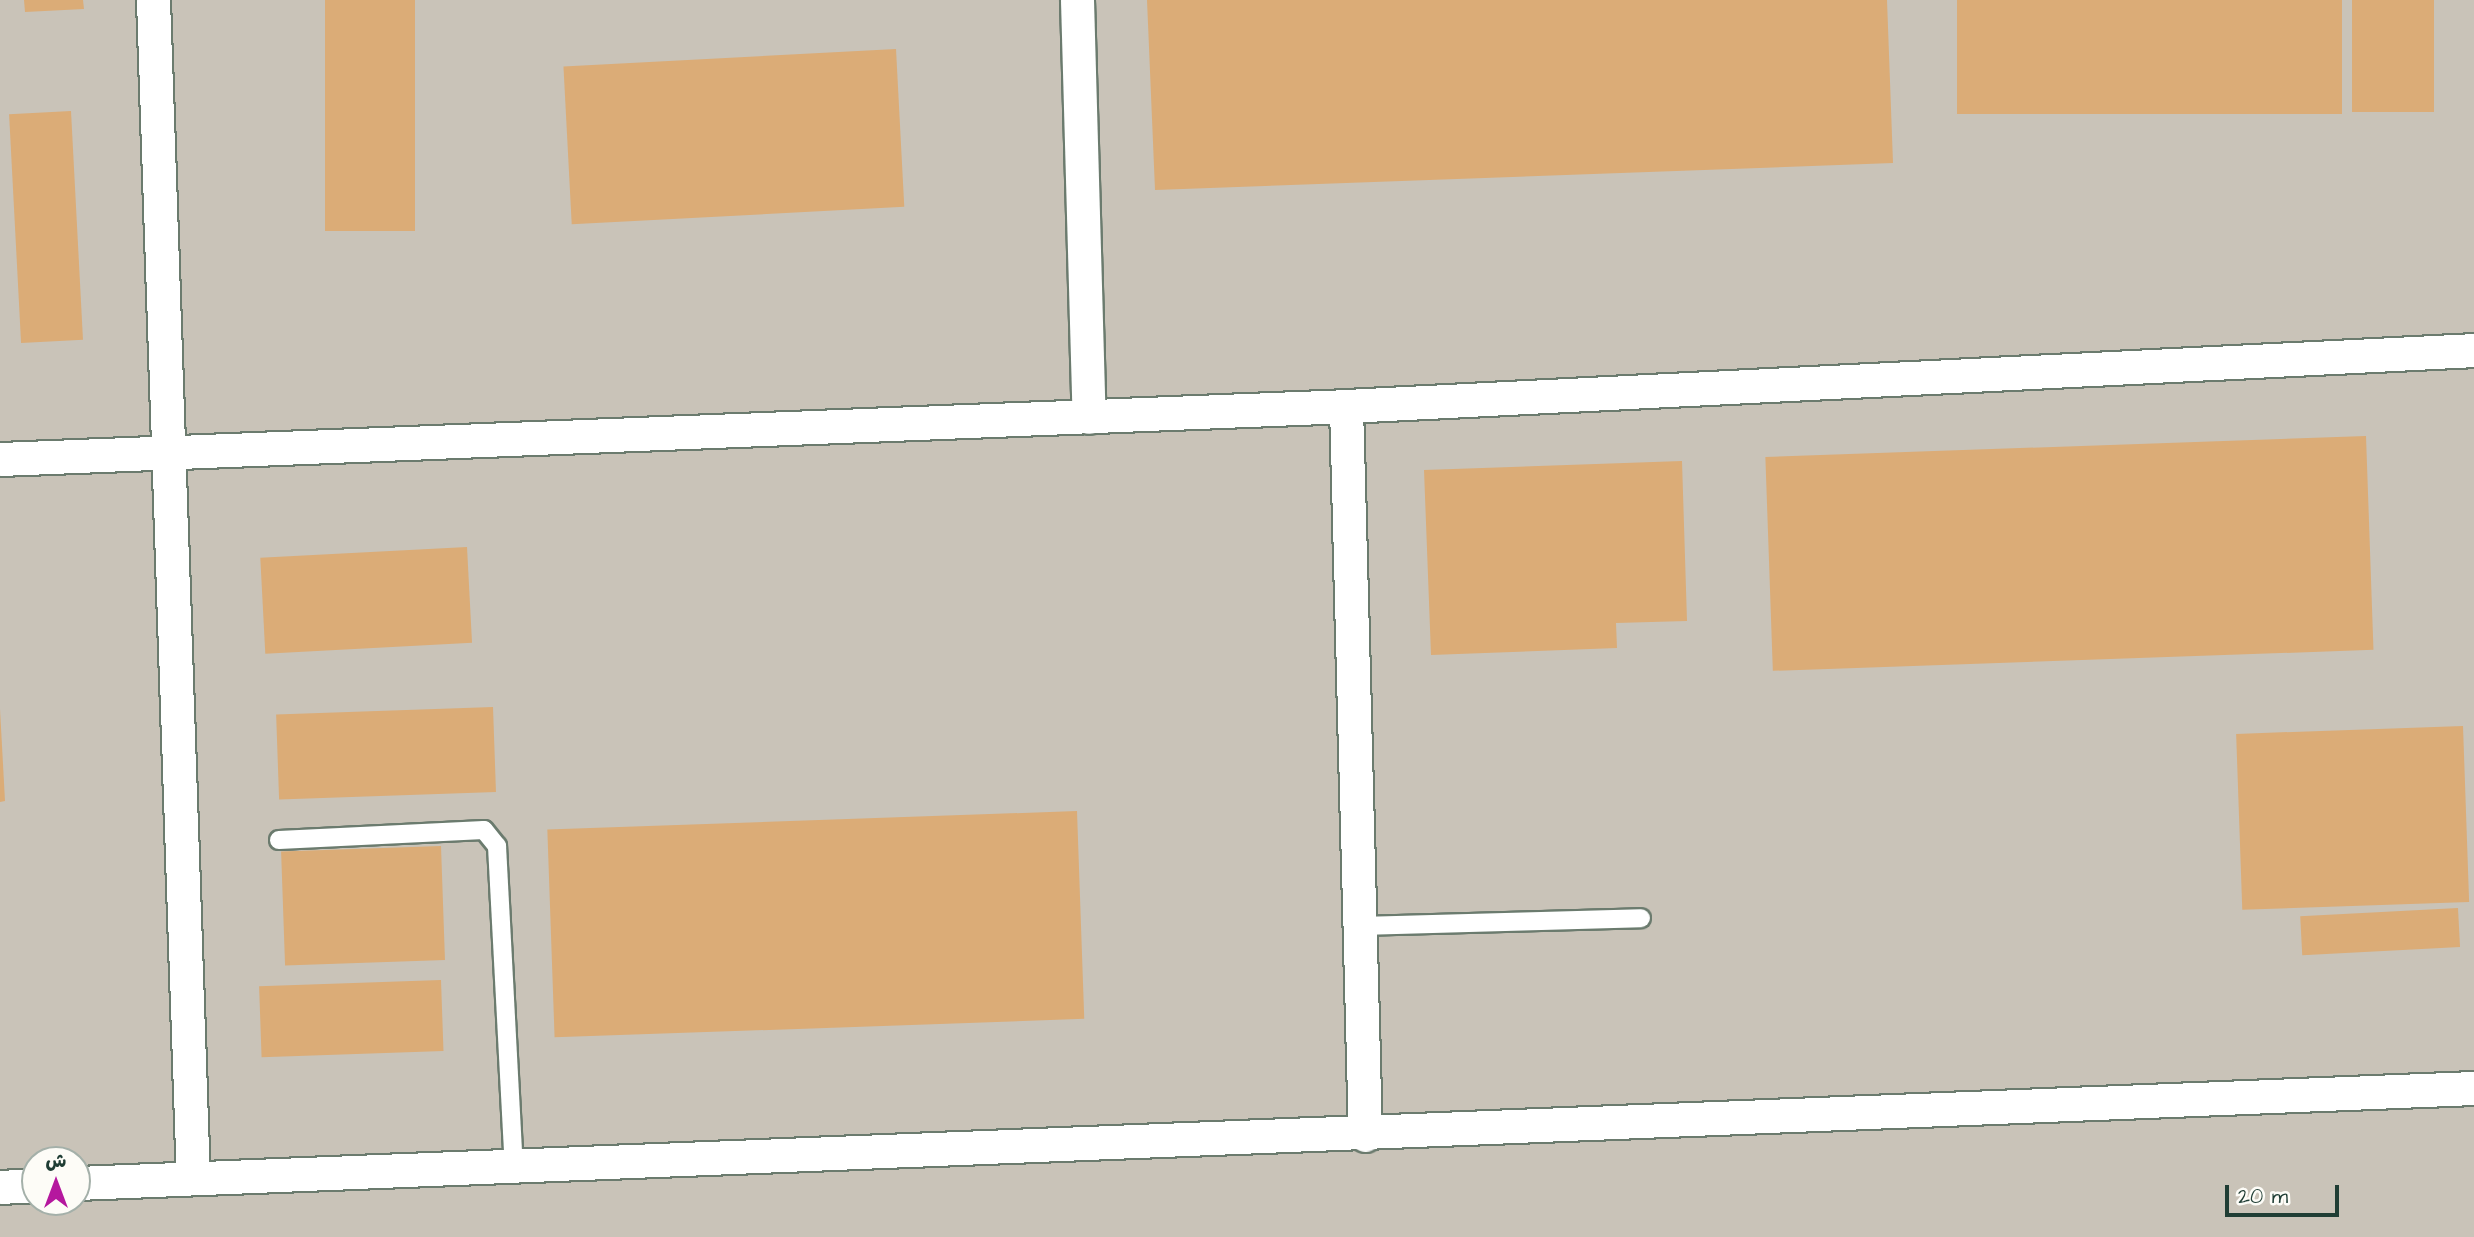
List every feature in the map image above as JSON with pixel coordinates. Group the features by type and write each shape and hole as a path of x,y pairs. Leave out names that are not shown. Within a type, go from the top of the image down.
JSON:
{"street":[{"path":"153,0 193,1178"},
{"path":"1077,0 1089,417"},
{"path":"0,459 1346,406 2474,350"},
{"path":"1346,406 1365,1135"},
{"path":"91,1182 1365,1135 2474,1088"},
{"path":"0,1187 21,1186"}],"lane":[{"path":"279,840 484,830 498,846 513,1167"},
{"path":"1360,926 1642,918"}],"shaded area":[{"path":"0,0 2474,0 2474,1237 0,1237"}],"building":[{"path":"24,0 83,0 84,9 25,12"},
{"path":"325,0 415,0 415,231 325,231"},
{"path":"1147,0 1887,0 1893,163 1155,190"},
{"path":"1957,0 2342,0 2342,114 1957,114"},
{"path":"2352,0 2434,0 2434,112 2352,112"},
{"path":"896,49 904,207 572,224 563,66"},
{"path":"71,111 83,340 21,343 9,114"},
{"path":"2366,436 2373,650 1773,671 1765,457"},
{"path":"1682,461 1687,621 1616,623 1617,648 1431,655 1424,470"},
{"path":"467,547 472,643 265,654 260,558"},
{"path":"493,707 496,792 279,800 276,715"},
{"path":"0,709 5,801 0,802"},
{"path":"2463,726 2469,902 2242,910 2236,734"},
{"path":"1077,811 1084,1019 555,1037 547,829"},
{"path":"441,846 445,960 285,966 281,852"},
{"path":"2458,908 2460,947 2302,955 2300,916"},
{"path":"441,980 443,1051 262,1057 259,986"}]}
